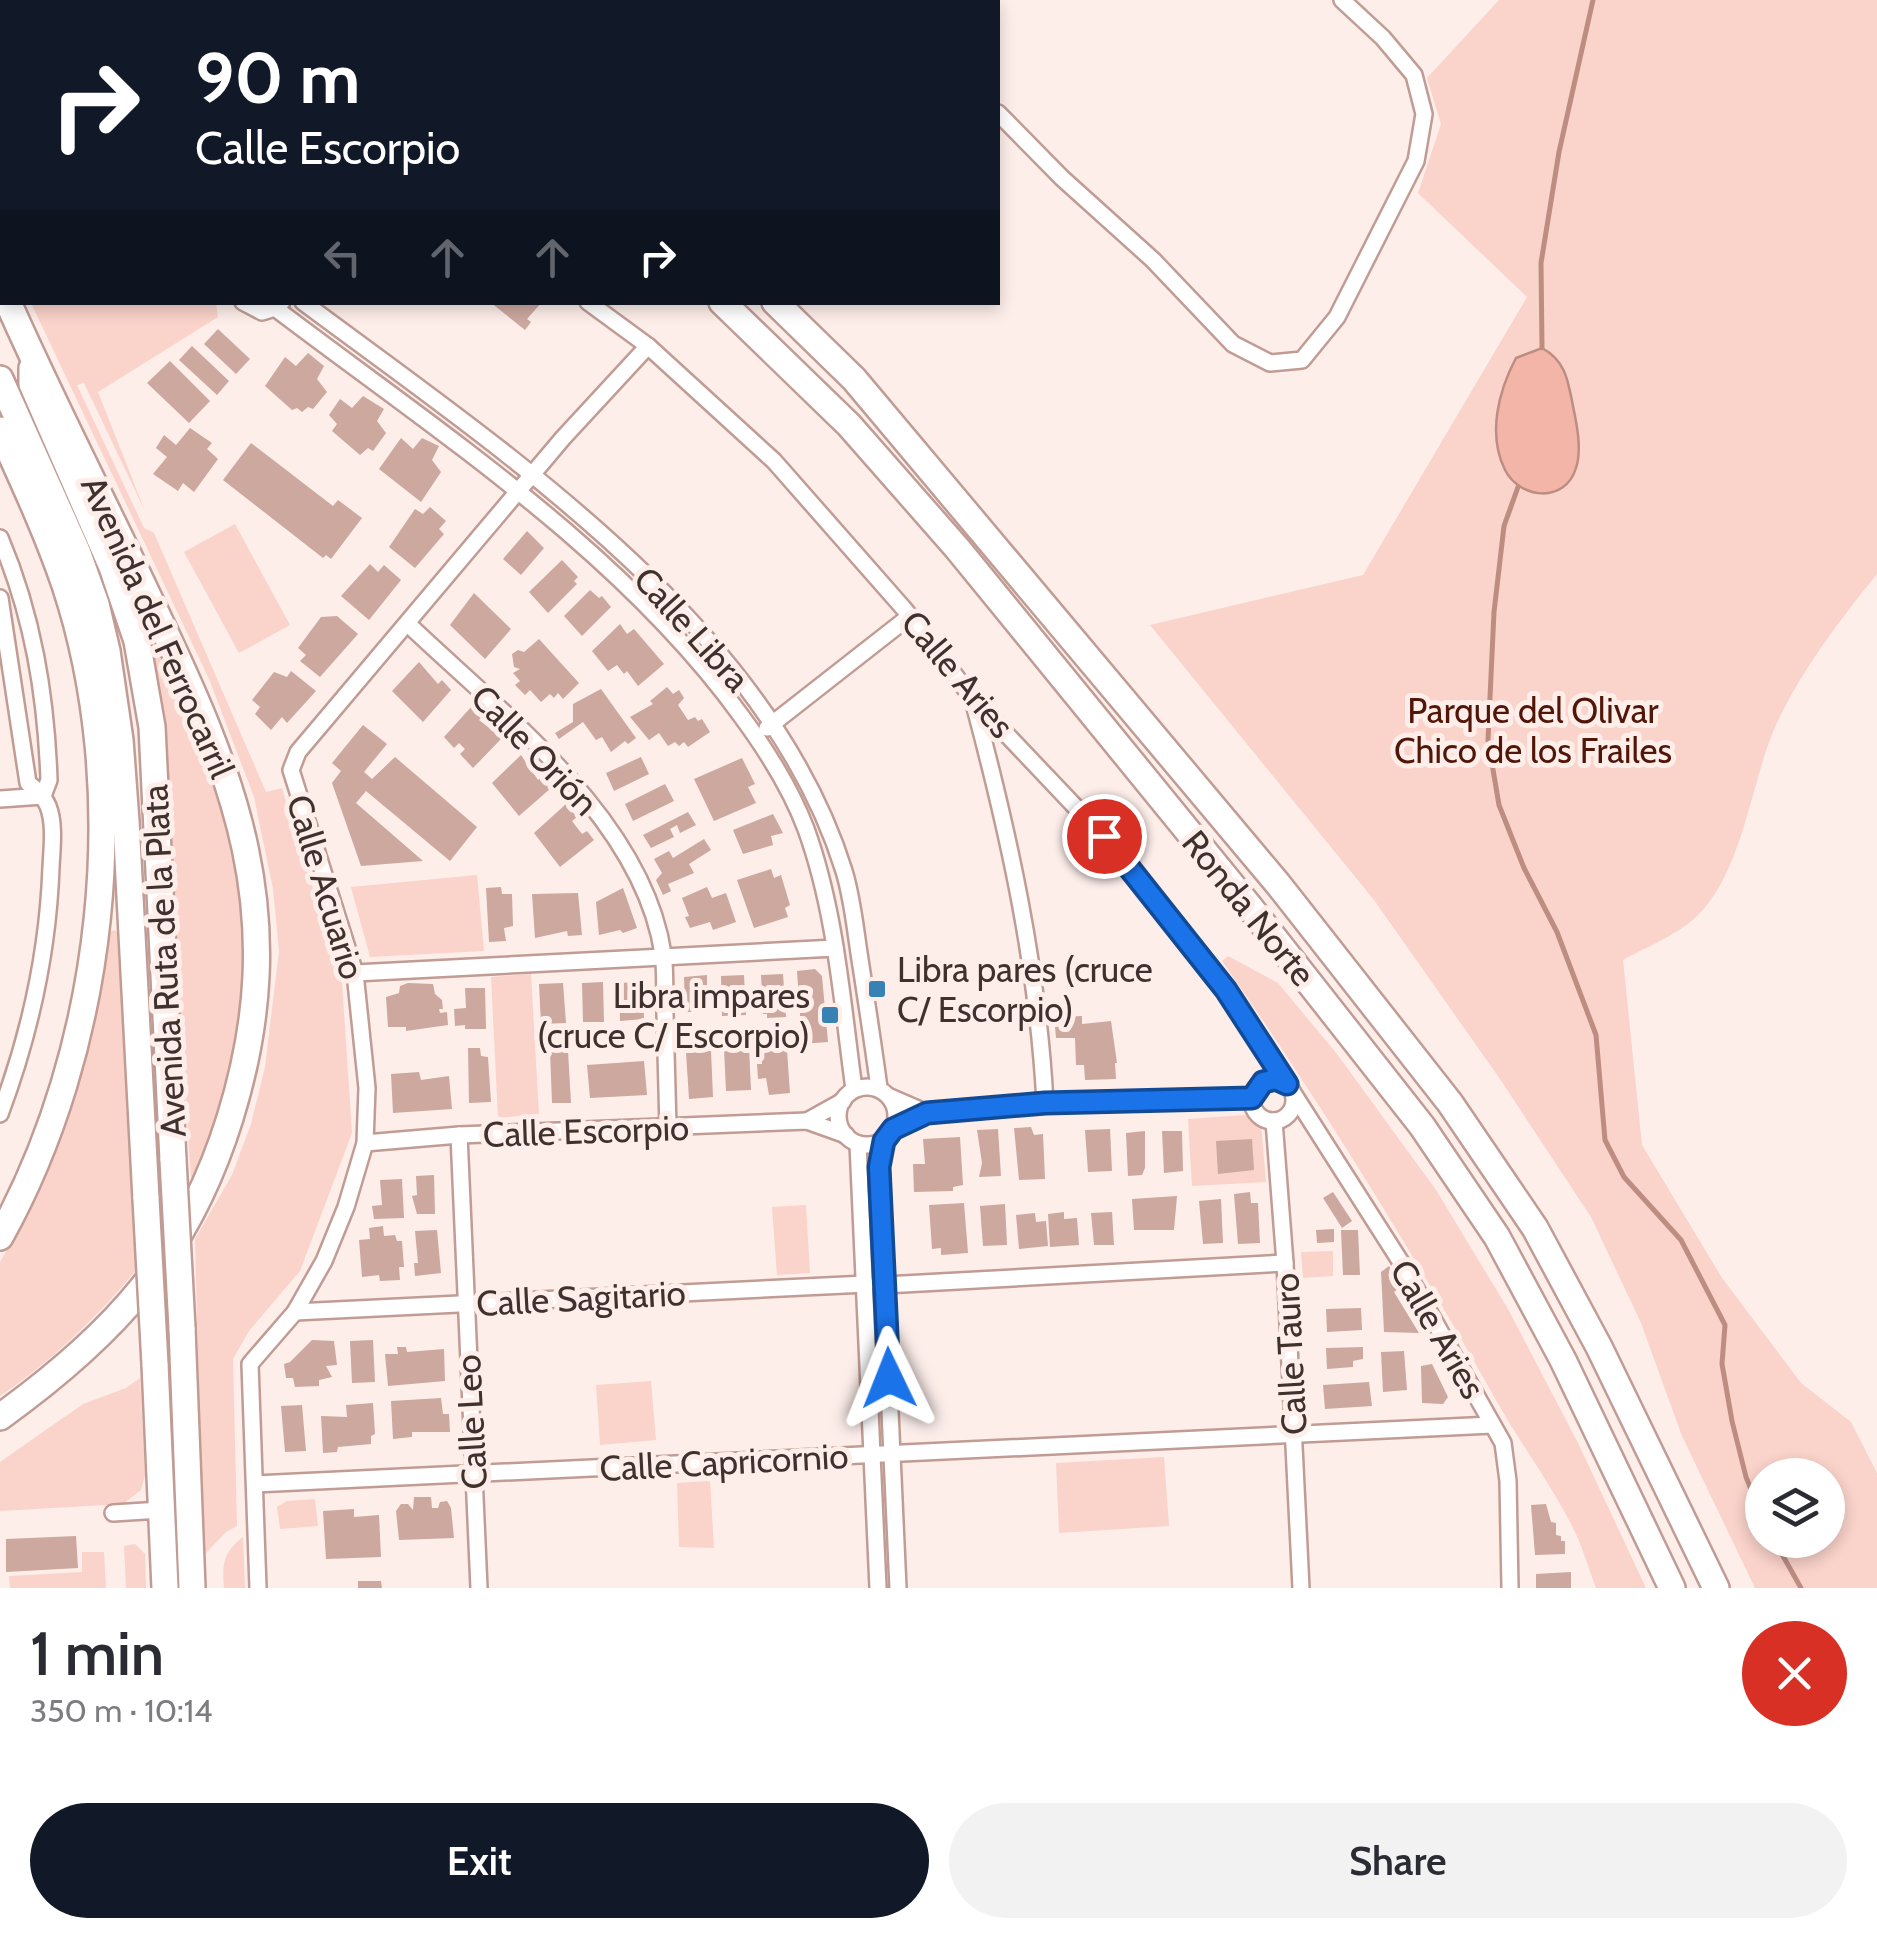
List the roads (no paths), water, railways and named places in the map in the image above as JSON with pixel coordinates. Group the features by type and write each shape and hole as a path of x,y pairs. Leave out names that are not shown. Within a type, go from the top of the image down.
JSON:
{"main road":[{"name":"Avenida del Ferrocarril","path":"0,1417 59,1373 113,1324 142,1292 169,1252 219,1154 246,1063 257,984 256,914 245,839 214,738 9,305"},
{"name":"Ronda Norte","path":"725,305 849,425 957,548 1237,891 1422,1126 1522,1283 1672,1588"},
{"name":"Ronda Norte","path":"778,305 854,380 1278,884 1450,1102 1536,1228 1599,1347 1716,1588"},
{"name":"Avenida Ruta de la Plata","path":"32,356 32,384 112,567 137,641 154,762 192,1588"},
{"name":"Avenida Ruta de la Plata","path":"0,380 77,551 96,604 120,740 165,1588"},
{"name":"Avenida del Ferrocarril","path":"0,430 66,587 91,696 102,812 97,924 77,1036 47,1137 0,1237"}],"street":[{"path":"1000,115 1153,260 1233,344 1270,363 1302,360 1336,317 1416,161 1424,114 1414,75 1383,38 1342,0"},
{"path":"247,305 255,312 278,306"},
{"name":"Calle Libra","path":"307,305 533,476 628,558 702,635 773,723 799,763 824,815 845,874 885,1093"},
{"name":"Calle Aries","path":"592,305 648,346 774,460 910,616 973,699 1104,836 1226,990 1402,1264 1502,1443 1508,1481 1510,1588"},
{"name":"Calle Libra","path":"278,306 560,526 649,609 720,687 756,736 805,826 822,881 835,948 848,1095"},
{"name":"Calle Acuario","path":"258,1588 250,1364 295,1312 324,1262 365,1143 368,1088 355,973 291,770 298,752 517,492 648,346"},
{"path":"0,538 27,614 40,670 49,780 43,796"},
{"path":"0,598 28,784 43,796 50,811 52,851 46,942 27,1033 0,1114"},
{"path":"4,618 14,612 27,614"},
{"path":"756,736 910,616"},
{"name":"Calle Orión","path":"408,624 583,791 619,842 643,888 654,913 663,956 668,1128"},
{"path":"14,676 34,675 40,670"},
{"path":"973,699 1006,824 1027,935 1045,1103"},
{"path":"0,799 43,796"},
{"path":"355,973 835,948"},
{"path":"1276,1079 1290,1089 1292,1110 1274,1121 1260,1116 1252,1098 1263,1082 1276,1079"},
{"path":"878,1588 866,1284 852,1140 839,1118 848,1095 865,1086 927,1113"},
{"path":"885,1093 895,1113 879,1167 898,1588"},
{"name":"Calle Escorpio","path":"808,1121 848,1095"},
{"path":"852,1140 872,1146 927,1113 1045,1103 1252,1098"},
{"name":"Calle Escorpio","path":"365,1143 459,1135 808,1121 852,1140"},
{"name":"Calle Tauro","path":"1274,1121 1301,1588"},
{"name":"Calle Leo","path":"459,1135 478,1588"},
{"path":"885,1284 1285,1263"},
{"name":"Calle Sagitario","path":"295,1312 866,1284"},
{"name":"Calle Capricornio","path":"255,1484 1492,1425"},
{"path":"113,1514 160,1510"}],"waterway":[{"path":"1542,348 1541,263 1559,152 1593,0"},
{"path":"1518,487 1504,526 1494,612 1488,740 1499,805 1524,868 1557,932 1596,1035 1605,1140 1624,1177 1681,1240 1725,1325 1722,1364 1745,1473"},
{"path":"1784,1558 1801,1588"}],"place":[{"name":"Libra pares (cruce C/ Escorpio)","path":"877,989"},
{"name":"Libra impares (cruce C/ Escorpio)","path":"830,1015"}],"park label":[{"name":"Parque del Olivar Chico de los Frailes","path":"1533,730"}]}
